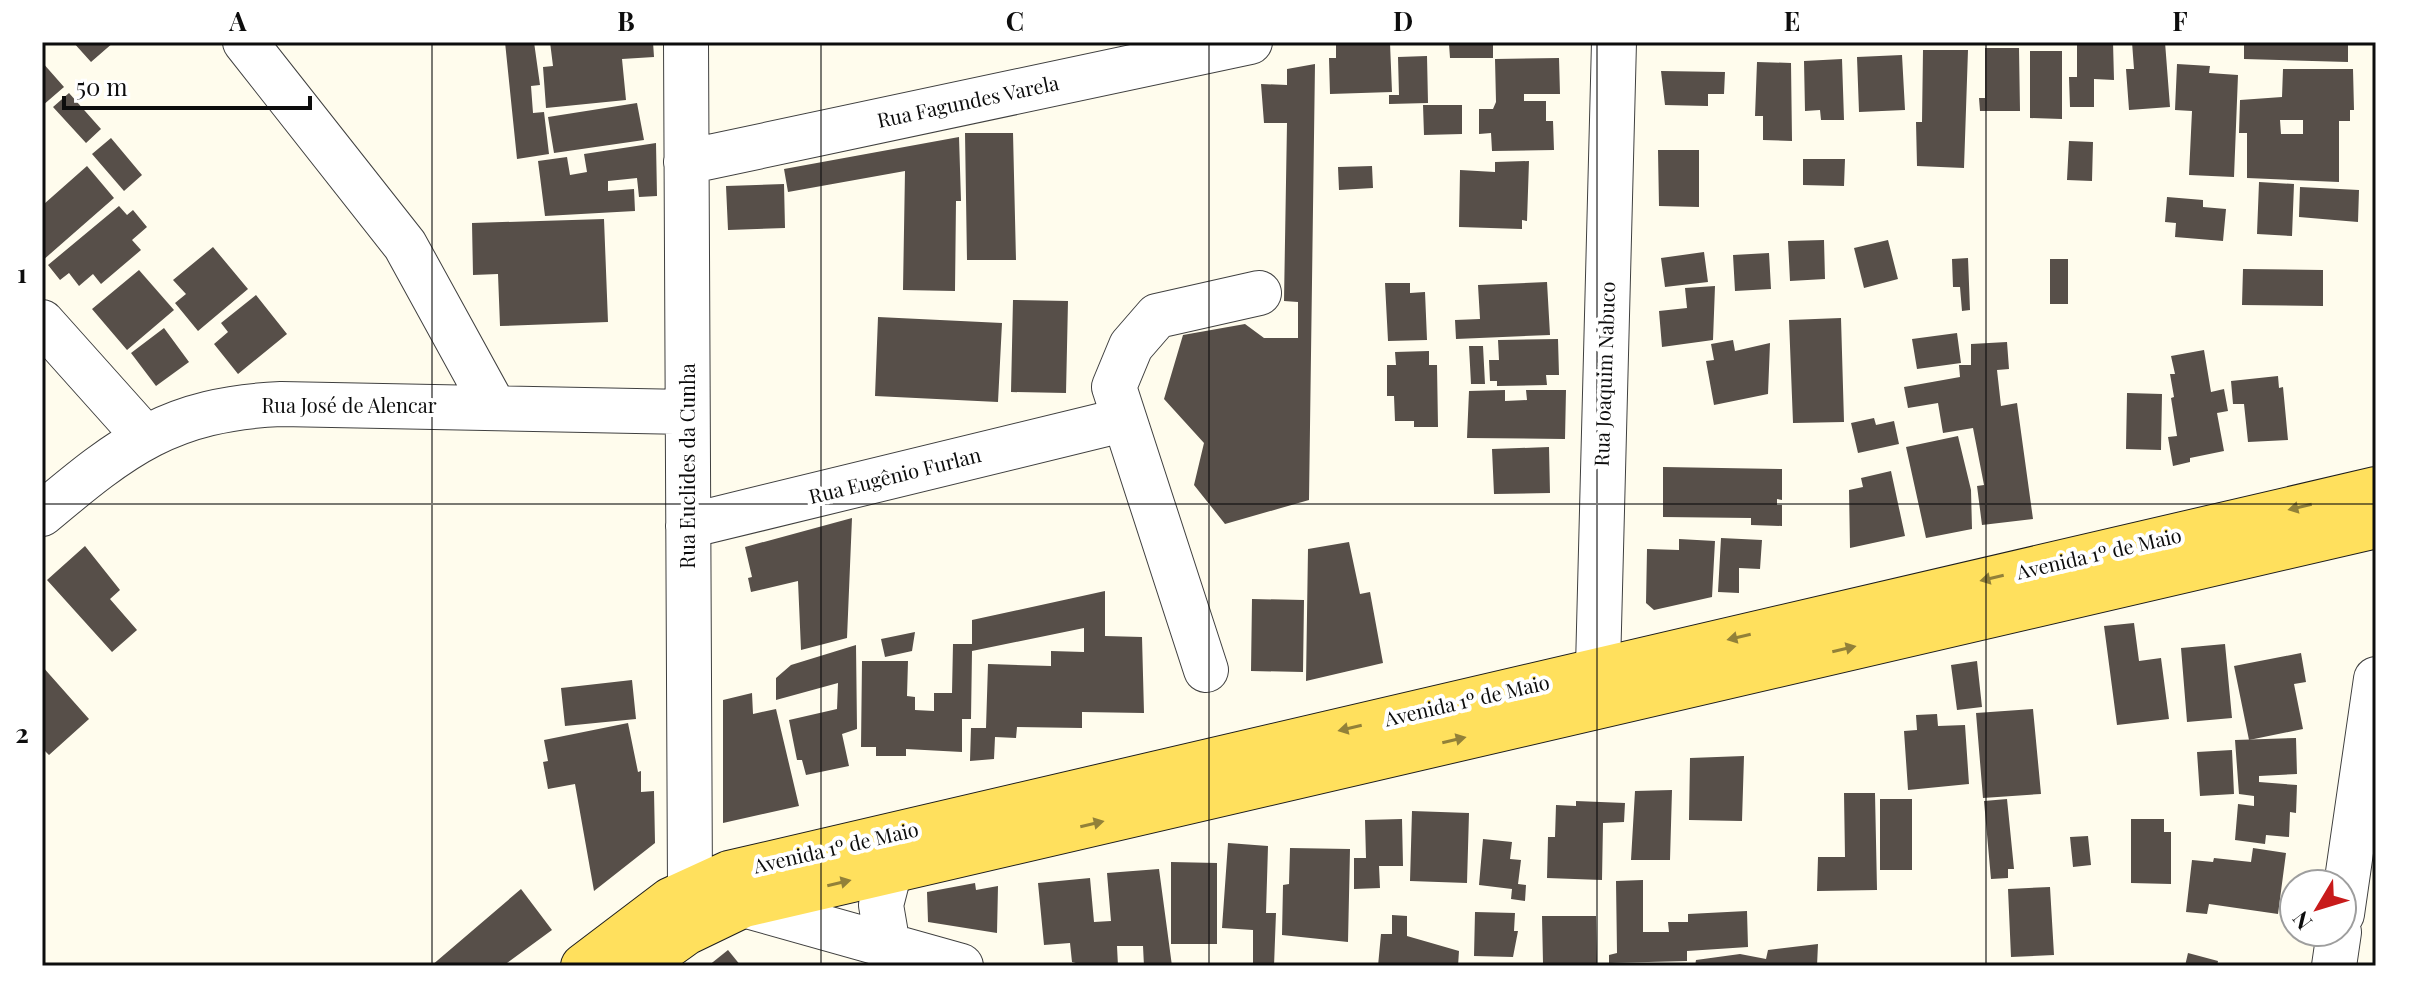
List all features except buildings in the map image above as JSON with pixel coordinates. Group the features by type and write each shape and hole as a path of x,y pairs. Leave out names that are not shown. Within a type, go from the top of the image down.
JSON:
{"main road":[{"name":"Avenida 1º de Maio","path":"640,966 712,918 744,905 2376,489"},
{"name":"Avenida 1º de Maio","path":"583,966 646,917 690,890 729,873 2376,526"},
{"path":"690,890 744,905"}],"street":[{"path":"245,42 405,245 494,407"},
{"name":"Rua Euclides da Cunha","path":"686,42 690,890"},
{"name":"Rua Fagundes Varela","path":"686,162 1250,42"},
{"name":"Rua Joaquim Nabuco","path":"1597,688 1614,42"},
{"path":"1206,670 1112,423 1114,387 1131,346 1157,316 1259,293"},
{"path":"42,322 144,436"},
{"name":"Rua José de Alencar","path":"42,514 99,467 144,436 194,415 233,406 494,407 687,412"},
{"name":"Rua Eugênio Furlan","path":"688,526 1112,423"},
{"path":"2349,868 2376,679"},
{"path":"885,956 881,905 890,870"},
{"path":"744,905 885,956 961,966"}]}
